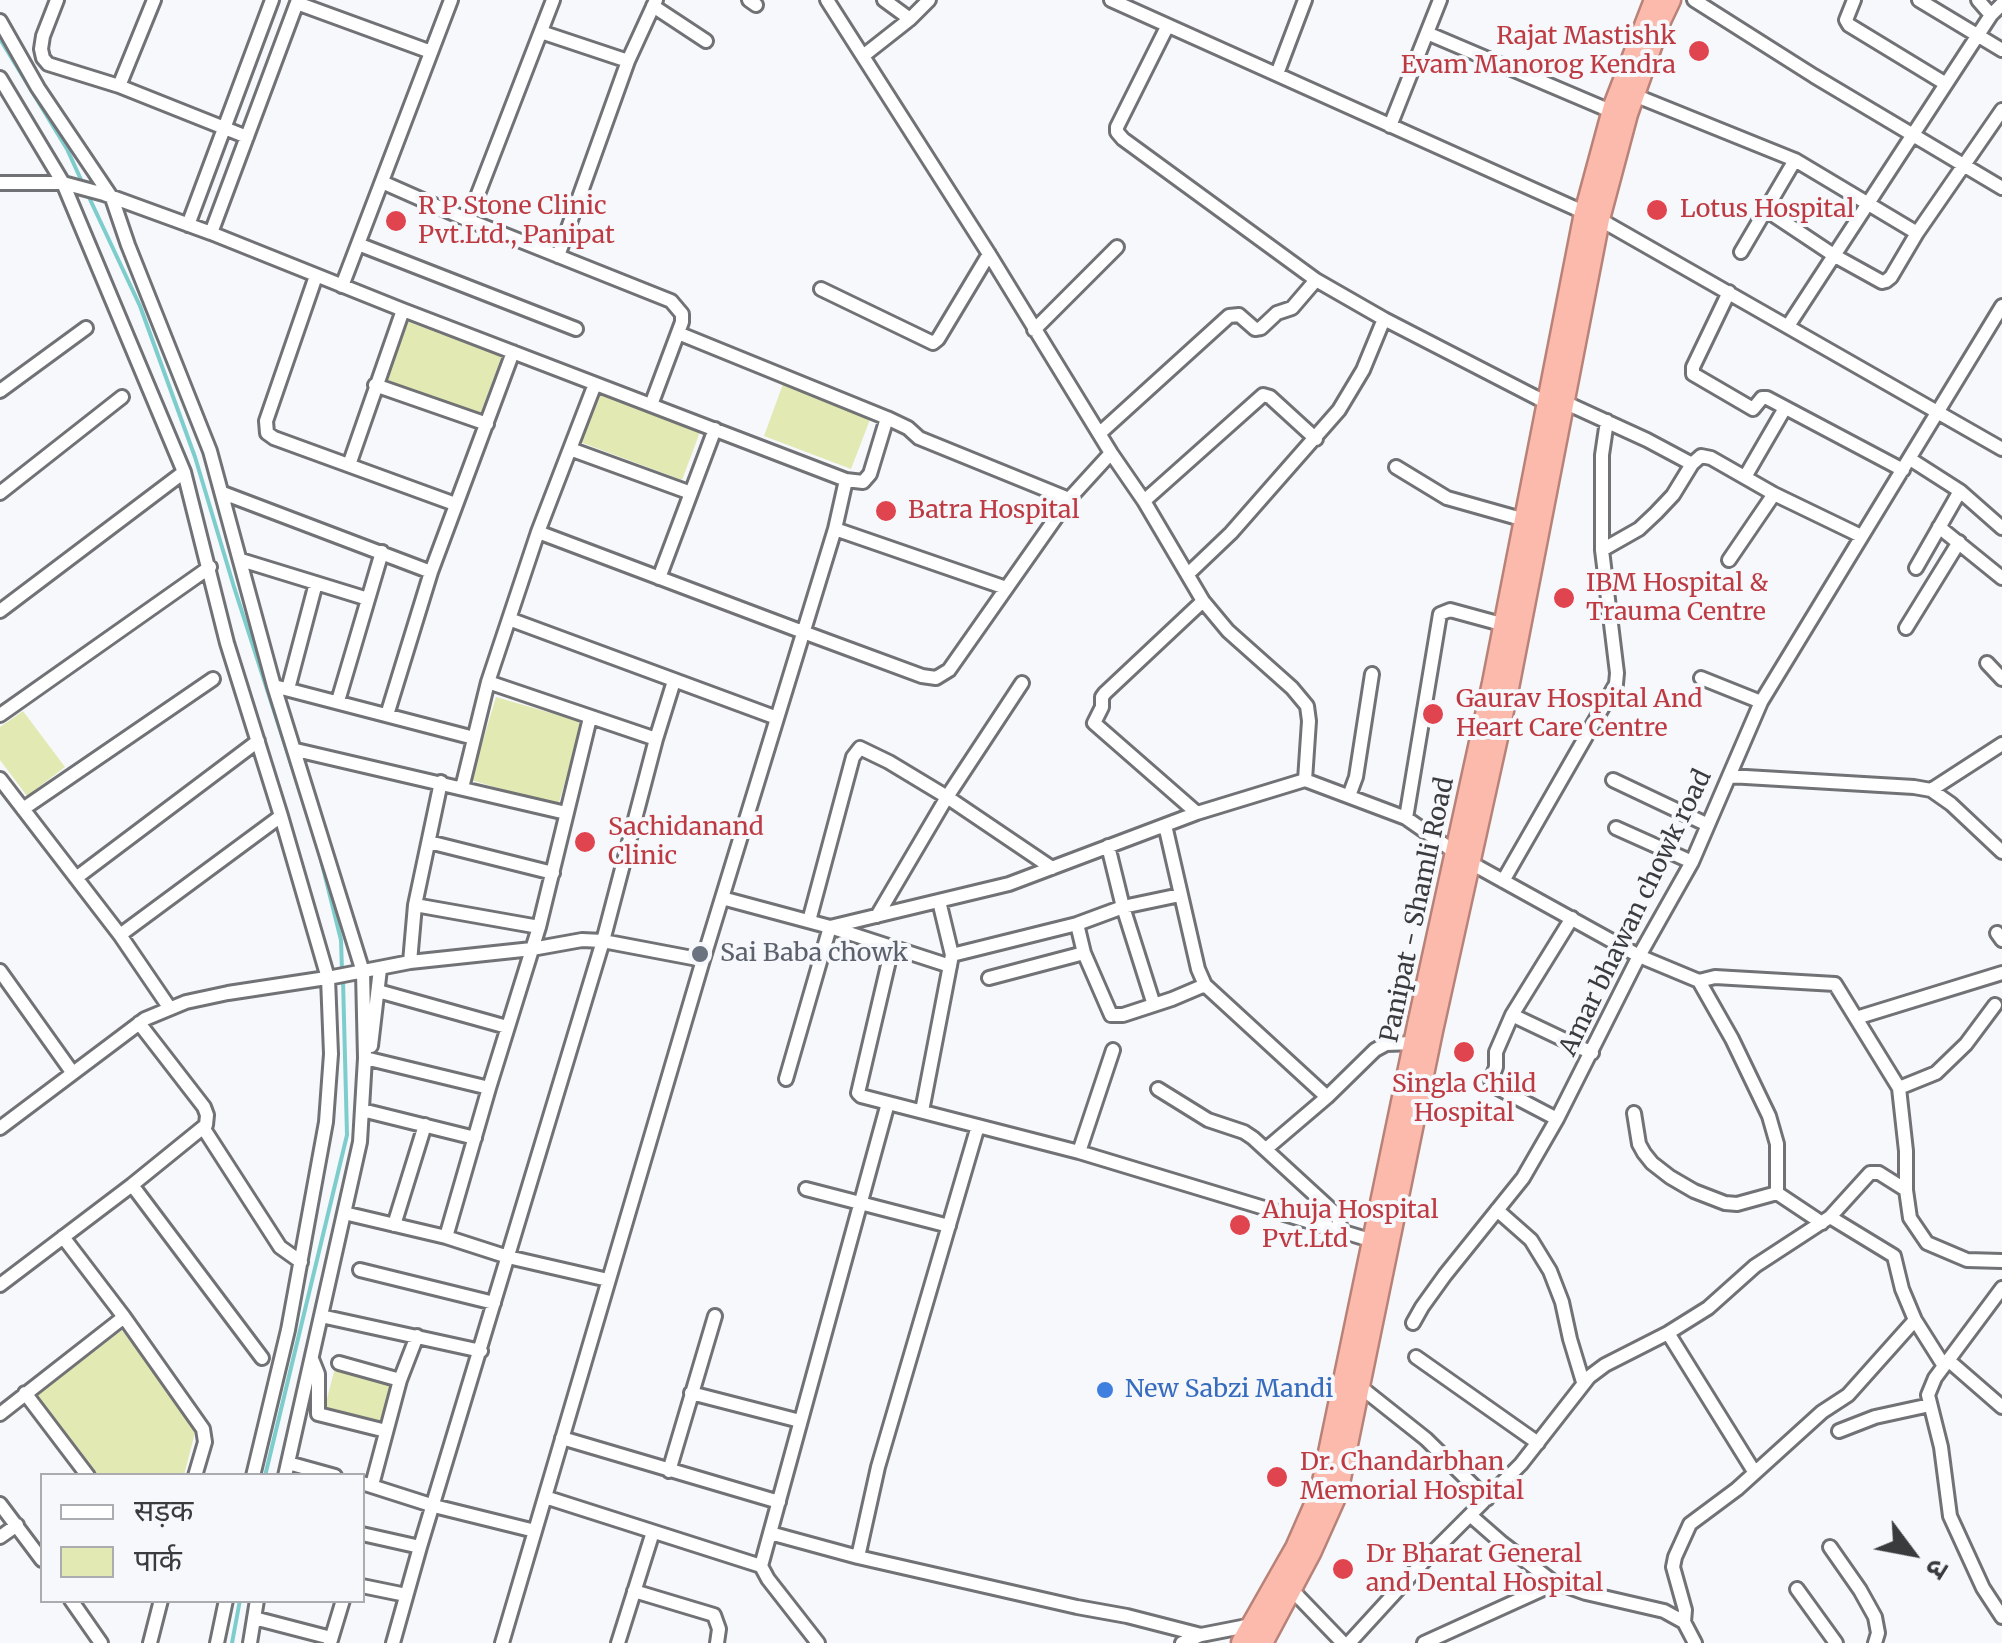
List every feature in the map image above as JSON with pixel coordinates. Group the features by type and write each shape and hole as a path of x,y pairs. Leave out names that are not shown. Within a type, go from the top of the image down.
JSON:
{"highway":[{"name":"Panipat - Shamli Road","path":"1381,1243 1415,1044 1508,688 1556,403 1612,112 1655,0"},
{"name":"Panipat - Shamli Road","path":"1592,216 1670,0"},
{"name":"Panipat - Shamli Road","path":"1257,1635 1291,1589 1336,1493 1352,1384 1462,858 1525,520 1556,403"},
{"name":"Panipat - Shamli Road","path":"1257,1635 1321,1491 1352,1384"}],"street":[{"path":"57,0 41,49 43,58 56,68 119,86 247,138"},
{"path":"119,86 154,0"},
{"path":"188,225 272,0"},
{"path":"342,286 451,0"},
{"path":"468,220 553,0"},
{"path":"826,0 1144,501 1203,601 1228,632 1307,706 1304,780"},
{"path":"884,0 910,20"},
{"path":"864,56 929,0"},
{"path":"1110,0 1592,216 2002,449"},
{"path":"1277,74 1306,0"},
{"path":"1390,126 1440,0"},
{"path":"1694,0 2002,188"},
{"path":"1854,0 1846,20 1848,25 1946,84"},
{"path":"1919,0 2002,50"},
{"path":"1978,0 1991,15"},
{"path":"211,232 297,1 431,52"},
{"path":"558,256 628,62 654,3 706,41"},
{"path":"1788,326 1991,15 2002,4"},
{"path":"0,21 108,196 210,451 361,972 367,1058"},
{"path":"1166,27 1117,127 1119,136 1316,280 1384,319 1692,464"},
{"path":"541,32 628,62"},
{"path":"1427,33 1612,112"},
{"path":"0,78 69,184 184,472 227,643 331,978 326,1122 288,1330 254,1473"},
{"path":"1634,94 1795,160 1917,233"},
{"path":"1766,210 1836,256 1886,281 2002,110"},
{"path":"1741,252 1795,160"},
{"path":"382,182 670,301 682,314 651,405"},
{"path":"0,183 69,184 211,232 846,480 863,482 870,474 888,418"},
{"path":"358,244 576,329"},
{"path":"1034,330 1118,247"},
{"path":"822,289 934,343 989,254"},
{"path":"316,276 265,430 274,438 455,504"},
{"path":"1100,434 1230,316 1239,315 1256,329 1262,328 1277,313 1292,308 1316,280"},
{"path":"1729,292 1692,367 1693,374 1754,409 1765,397 1907,464 1960,491 2002,528"},
{"name":"Amar bhawan chowk road","path":"1414,1323 1445,1276 1523,1178 1692,862 1761,702 2002,306"},
{"path":"349,465 403,310"},
{"path":"1188,574 1316,439 1352,392 1384,319"},
{"path":"0,391 86,328"},
{"path":"678,333 888,418 917,437 1068,499"},
{"path":"388,715 431,572 513,352"},
{"path":"462,788 488,682 538,532 596,384"},
{"path":"375,385 487,424"},
{"path":"1144,501 1262,395 1270,397 1316,439"},
{"path":"0,493 122,397"},
{"path":"1745,478 1785,408"},
{"path":"1504,881 1616,684 1602,550 1602,454 1607,421"},
{"path":"658,578 715,429"},
{"path":"570,448 691,493"},
{"path":"538,532 936,678 949,670 1068,499 1111,453"},
{"path":"1602,550 1640,529 1673,495 1698,457 1705,456 1862,536"},
{"path":"1396,467 1447,498 1525,520"},
{"path":"0,611 184,472"},
{"path":"502,1643 846,480"},
{"path":"1916,568 1960,491"},
{"path":"223,493 431,572"},
{"path":"1729,560 1774,494"},
{"path":"1939,527 2002,578"},
{"path":"834,529 1006,588"},
{"path":"1906,628 1959,542"},
{"path":"338,701 382,552"},
{"path":"241,560 368,599"},
{"path":"0,715 210,567"},
{"path":"281,688 316,583"},
{"path":"1198,813 1094,724 1105,693 1203,601"},
{"path":"1406,818 1440,614 1450,610 1505,625"},
{"path":"509,619 777,718"},
{"path":"1987,662 2002,679"},
{"path":"1350,796 1372,674"},
{"path":"1701,678 1761,702"},
{"path":"23,809 213,680"},
{"path":"394,1643 603,941 674,681"},
{"path":"488,682 656,740"},
{"path":"877,916 1022,684"},
{"path":"281,688 474,738"},
{"path":"446,1237 539,927 590,718"},
{"path":"76,878 258,742"},
{"path":"1931,790 2002,744"},
{"path":"809,921 853,757 859,748 948,797 1052,868"},
{"path":"296,750 566,813"},
{"path":"1729,776 1931,790 2002,852"},
{"path":"0,779 120,935 170,1008"},
{"path":"830,928 1009,884 1165,824 1304,780 1406,818 1462,858 1639,956 1699,982 1769,1116 1778,1144 1777,1193"},
{"path":"1613,780 1708,825"},
{"path":"410,962 415,905 440,782"},
{"path":"120,935 281,816"},
{"path":"1165,824 1198,969 1205,984 1327,1097"},
{"path":"1616,828 1692,862"},
{"path":"429,842 553,873"},
{"path":"1108,846 1154,1005"},
{"path":"722,898 892,948 951,961 1123,907 1180,895"},
{"path":"922,1111 951,961 939,901"},
{"path":"415,905 539,927"},
{"path":"1557,1119 1492,1084 1496,1052 1512,1015 1572,918"},
{"path":"1077,924 1084,953 1111,1015 1154,1005 1205,984"},
{"path":"786,1079 830,928"},
{"path":"0,1128 139,1023 170,1008 228,993 410,962 582,940 703,960"},
{"path":"892,948 858,1093 863,1097 1079,1152 1381,1243"},
{"path":"989,978 1084,953"},
{"path":"314,1473 286,1469 360,1142 380,969"},
{"path":"0,970 72,1072"},
{"path":"1856,1018 2002,973"},
{"path":"1699,982 1715,977 1835,984 1899,1088 1910,1218 1927,1244 1967,1260 2002,1261"},
{"path":"378,991 507,1027"},
{"path":"1899,1088 1936,1073 1966,1044 1995,1005"},
{"path":"1512,1015 1592,1052"},
{"path":"0,1285 204,1129 208,1120 204,1108 139,1023"},
{"path":"1266,1149 1381,1046 1415,1044"},
{"path":"1079,1152 1113,1050"},
{"path":"367,1058 489,1088"},
{"path":"1158,1088 1208,1120 1244,1132 1266,1149 1338,1216 1341,1231"},
{"path":"818,1643 761,1566 888,1103"},
{"path":"362,1110 476,1138"},
{"path":"1634,1113 1644,1153 1661,1170 1694,1191 1725,1204 1777,1193 1894,1256 1914,1320 1946,1363 2002,1407"},
{"path":"394,1225 425,1126"},
{"path":"858,1558 878,1467 978,1126"},
{"path":"204,1129 280,1247 301,1262"},
{"path":"1291,1589 1346,1643 1521,1464 1583,1382 1708,1308 1754,1266 1826,1220 1870,1174 1879,1174 1906,1190"},
{"path":"132,1185 262,1358"},
{"path":"806,1189 949,1226"},
{"path":"1497,1210 1531,1240 1550,1271 1583,1382"},
{"path":"344,1213 608,1280"},
{"path":"63,1237 203,1430 205,1442 196,1473"},
{"path":"360,1270 494,1303"},
{"path":"2000,1607 1983,1588 1950,1516 1941,1447 1928,1395 1935,1378 2002,1288"},
{"path":"321,1316 481,1351"},
{"path":"669,1472 715,1316"},
{"path":"0,1414 124,1317"},
{"path":"1695,1643 1684,1622 1685,1610 1673,1567 1690,1524 1755,1473 1822,1412 1848,1395 1914,1320"},
{"path":"1668,1333 1755,1473"},
{"path":"417,1336 367,1484 434,1506 535,1530"},
{"path":"1416,1357 1538,1443"},
{"path":"312,1359 318,1374 318,1414 386,1431"},
{"path":"339,1363 400,1380"},
{"path":"1352,1384 1426,1439 1487,1499"},
{"path":"692,1392 800,1421"},
{"path":"25,1393 86,1473"},
{"path":"1839,1432 1875,1417 1930,1406"},
{"path":"562,1438 779,1502"},
{"path":"544,1497 761,1566"},
{"path":"0,1504 40,1557"},
{"path":"1470,1514 1552,1581 1586,1594 1664,1612 1684,1622"},
{"path":"0,1537 17,1524"},
{"path":"618,1643 653,1532"},
{"path":"770,1533 858,1558 1201,1635 1257,1635"},
{"path":"365,1535 420,1547"},
{"path":"1830,1547 1874,1617 1878,1633 1875,1643"},
{"path":"1424,1643 1543,1589 1552,1581"},
{"path":"365,1587 406,1595"},
{"path":"1797,1589 1836,1643"},
{"path":"634,1591 714,1615 719,1629 717,1643"},
{"path":"73,1603 101,1643"},
{"path":"150,1643 160,1603"},
{"path":"217,1643 225,1603"},
{"path":"250,1643 256,1603"},
{"path":"254,1618 331,1641 342,1603"},
{"path":"1182,1643 1201,1635"}],"green space":[{"path":"406,321 502,356 480,414 385,379"},
{"path":"783,384 871,417 851,469 764,436"},
{"path":"598,394 700,432 682,480 580,442"},
{"path":"496,697 582,722 558,806 471,780"},
{"path":"23,711 65,767 27,796 0,760 0,727"},
{"path":"122,1330 196,1429 185,1473 96,1473 37,1395"},
{"path":"335,1368 391,1383 379,1425 324,1410"}],"waterway":[{"path":"0,39 67,149 83,184"},
{"path":"87,193 140,306 195,457 312,829"},
{"path":"318,848 341,940 342,971"},
{"path":"266,1473 347,1135 343,980"},
{"path":"232,1643 239,1603"}],"place":[{"name":"Rajat Mastishk Evam Manorog Kendra","path":"1699,51"},
{"name":"Lotus Hospital","path":"1657,210"},
{"name":"R P Stone Clinic Pvt.Ltd., Panipat","path":"396,221"},
{"name":"Batra Hospital","path":"886,511"},
{"name":"IBM Hospital & Trauma Centre","path":"1564,598"},
{"name":"Gaurav Hospital And Heart Care Centre","path":"1433,714"},
{"name":"Sachidanand Clinic","path":"585,842"},
{"name":"Sai Baba chowk","path":"700,954"},
{"name":"Singla Child Hospital","path":"1464,1052"},
{"name":"Ahuja Hospital Pvt.Ltd","path":"1240,1225"},
{"name":"New Sabzi Mandi","path":"1105,1390"},
{"name":"Dr. Chandarbhan Memorial Hospital","path":"1277,1477"},
{"name":"Dr Bharat General and Dental Hospital","path":"1343,1569"}]}
